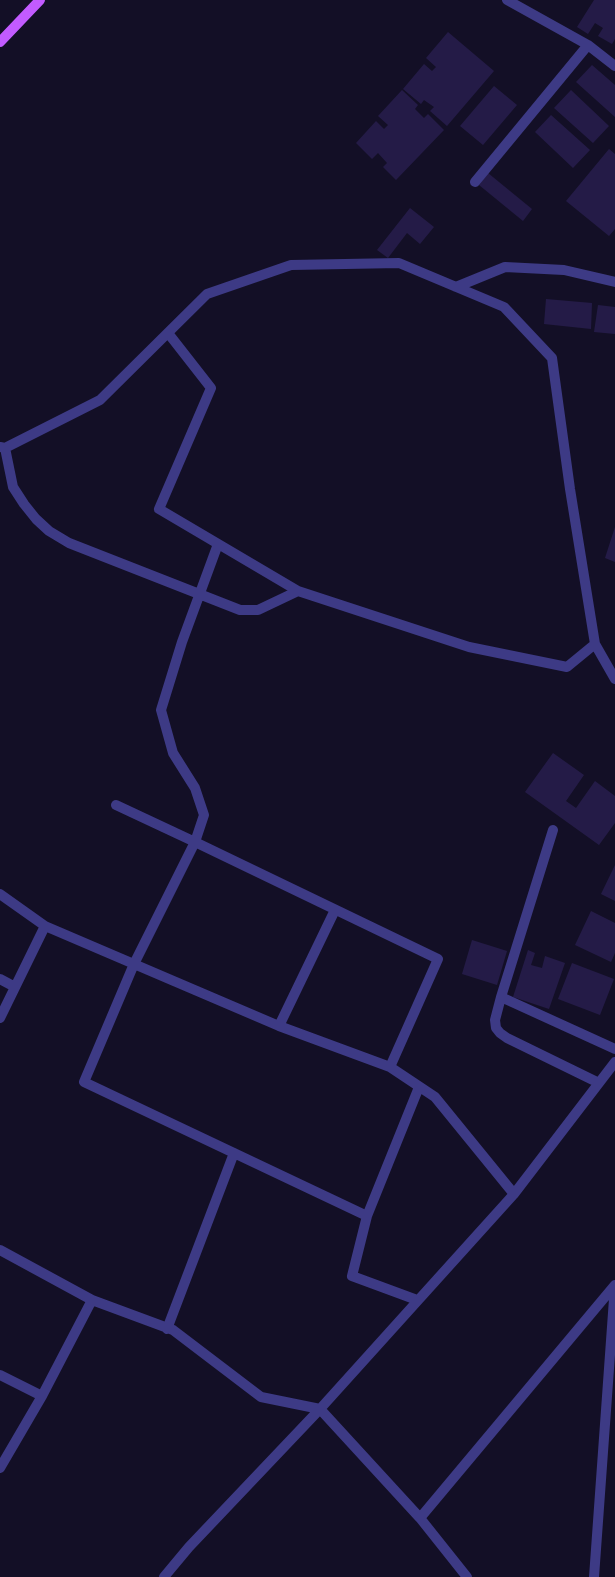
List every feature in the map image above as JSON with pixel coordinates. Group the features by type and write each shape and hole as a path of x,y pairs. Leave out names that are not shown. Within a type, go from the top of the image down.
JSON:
{"main road":[{"path":"0,42 40,0"}],"street":[{"path":"507,0 588,45 615,66"},
{"path":"475,182 588,45"},
{"path":"298,591 258,610 240,610 69,543 49,531 36,519 24,504 13,486 2,447 100,400 207,294 291,265 399,263 504,307 552,358 570,489 595,644 615,679"},
{"path":"456,287 505,267 564,270 615,282"},
{"path":"168,333 211,388 159,509 298,591 469,647 567,667 595,644"},
{"path":"218,544 182,642 161,710 173,753 195,788 204,815 195,842 134,964 84,1082 367,1216"},
{"path":"116,805 438,959 390,1067"},
{"path":"553,830 501,997 496,1020 496,1028 500,1033 599,1083"},
{"path":"0,894 45,926 279,1026 390,1067 435,1097 514,1194"},
{"path":"279,1026 335,910"},
{"path":"0,1018 45,926"},
{"path":"0,979 15,987"},
{"path":"501,997 615,1049"},
{"path":"164,1577 189,1547 320,1409 514,1194 615,1062"},
{"path":"417,1300 352,1276 367,1216 419,1087"},
{"path":"167,1329 234,1153"},
{"path":"0,1250 92,1300 173,1330 260,1397 320,1409 420,1518 467,1577"},
{"path":"420,1518 615,1285"},
{"path":"594,1577 615,1285"},
{"path":"0,1468 42,1396 92,1300"},
{"path":"0,1375 42,1396"}],"building":[{"path":"594,0 615,0 615,39 612,44 598,36 603,28 595,23 588,34 577,27"},
{"path":"448,32 494,71 447,126 430,111 434,107 424,100 421,104 403,89 424,64 432,71 436,67 426,58"},
{"path":"592,65 615,85 615,117 576,82"},
{"path":"494,86 517,105 483,145 460,126"},
{"path":"402,90 418,105 415,109 424,118 428,114 444,130 396,180 383,167 387,163 378,153 372,159 356,143 376,121 384,129 388,125 378,116"},
{"path":"571,90 609,126 593,143 554,108"},
{"path":"551,115 590,150 573,168 535,132"},
{"path":"609,149 615,154 615,229 609,236 566,201"},
{"path":"488,173 532,209 523,221 479,185"},
{"path":"410,208 434,227 420,244 407,233 388,258 377,250"},
{"path":"546,299 592,303 591,329 544,324"},
{"path":"598,305 615,307 615,334 594,332"},
{"path":"615,527 615,562 605,558"},
{"path":"553,753 584,775 566,801 576,808 595,781 615,796 615,823 599,845 525,792"},
{"path":"615,865 615,901 601,894"},
{"path":"591,911 615,923 615,953 611,962 575,945"},
{"path":"472,940 507,951 497,985 462,974"},
{"path":"528,950 535,953 531,965 542,968 545,956 565,963 549,1009 513,997"},
{"path":"572,963 614,979 600,1015 558,999"}]}
